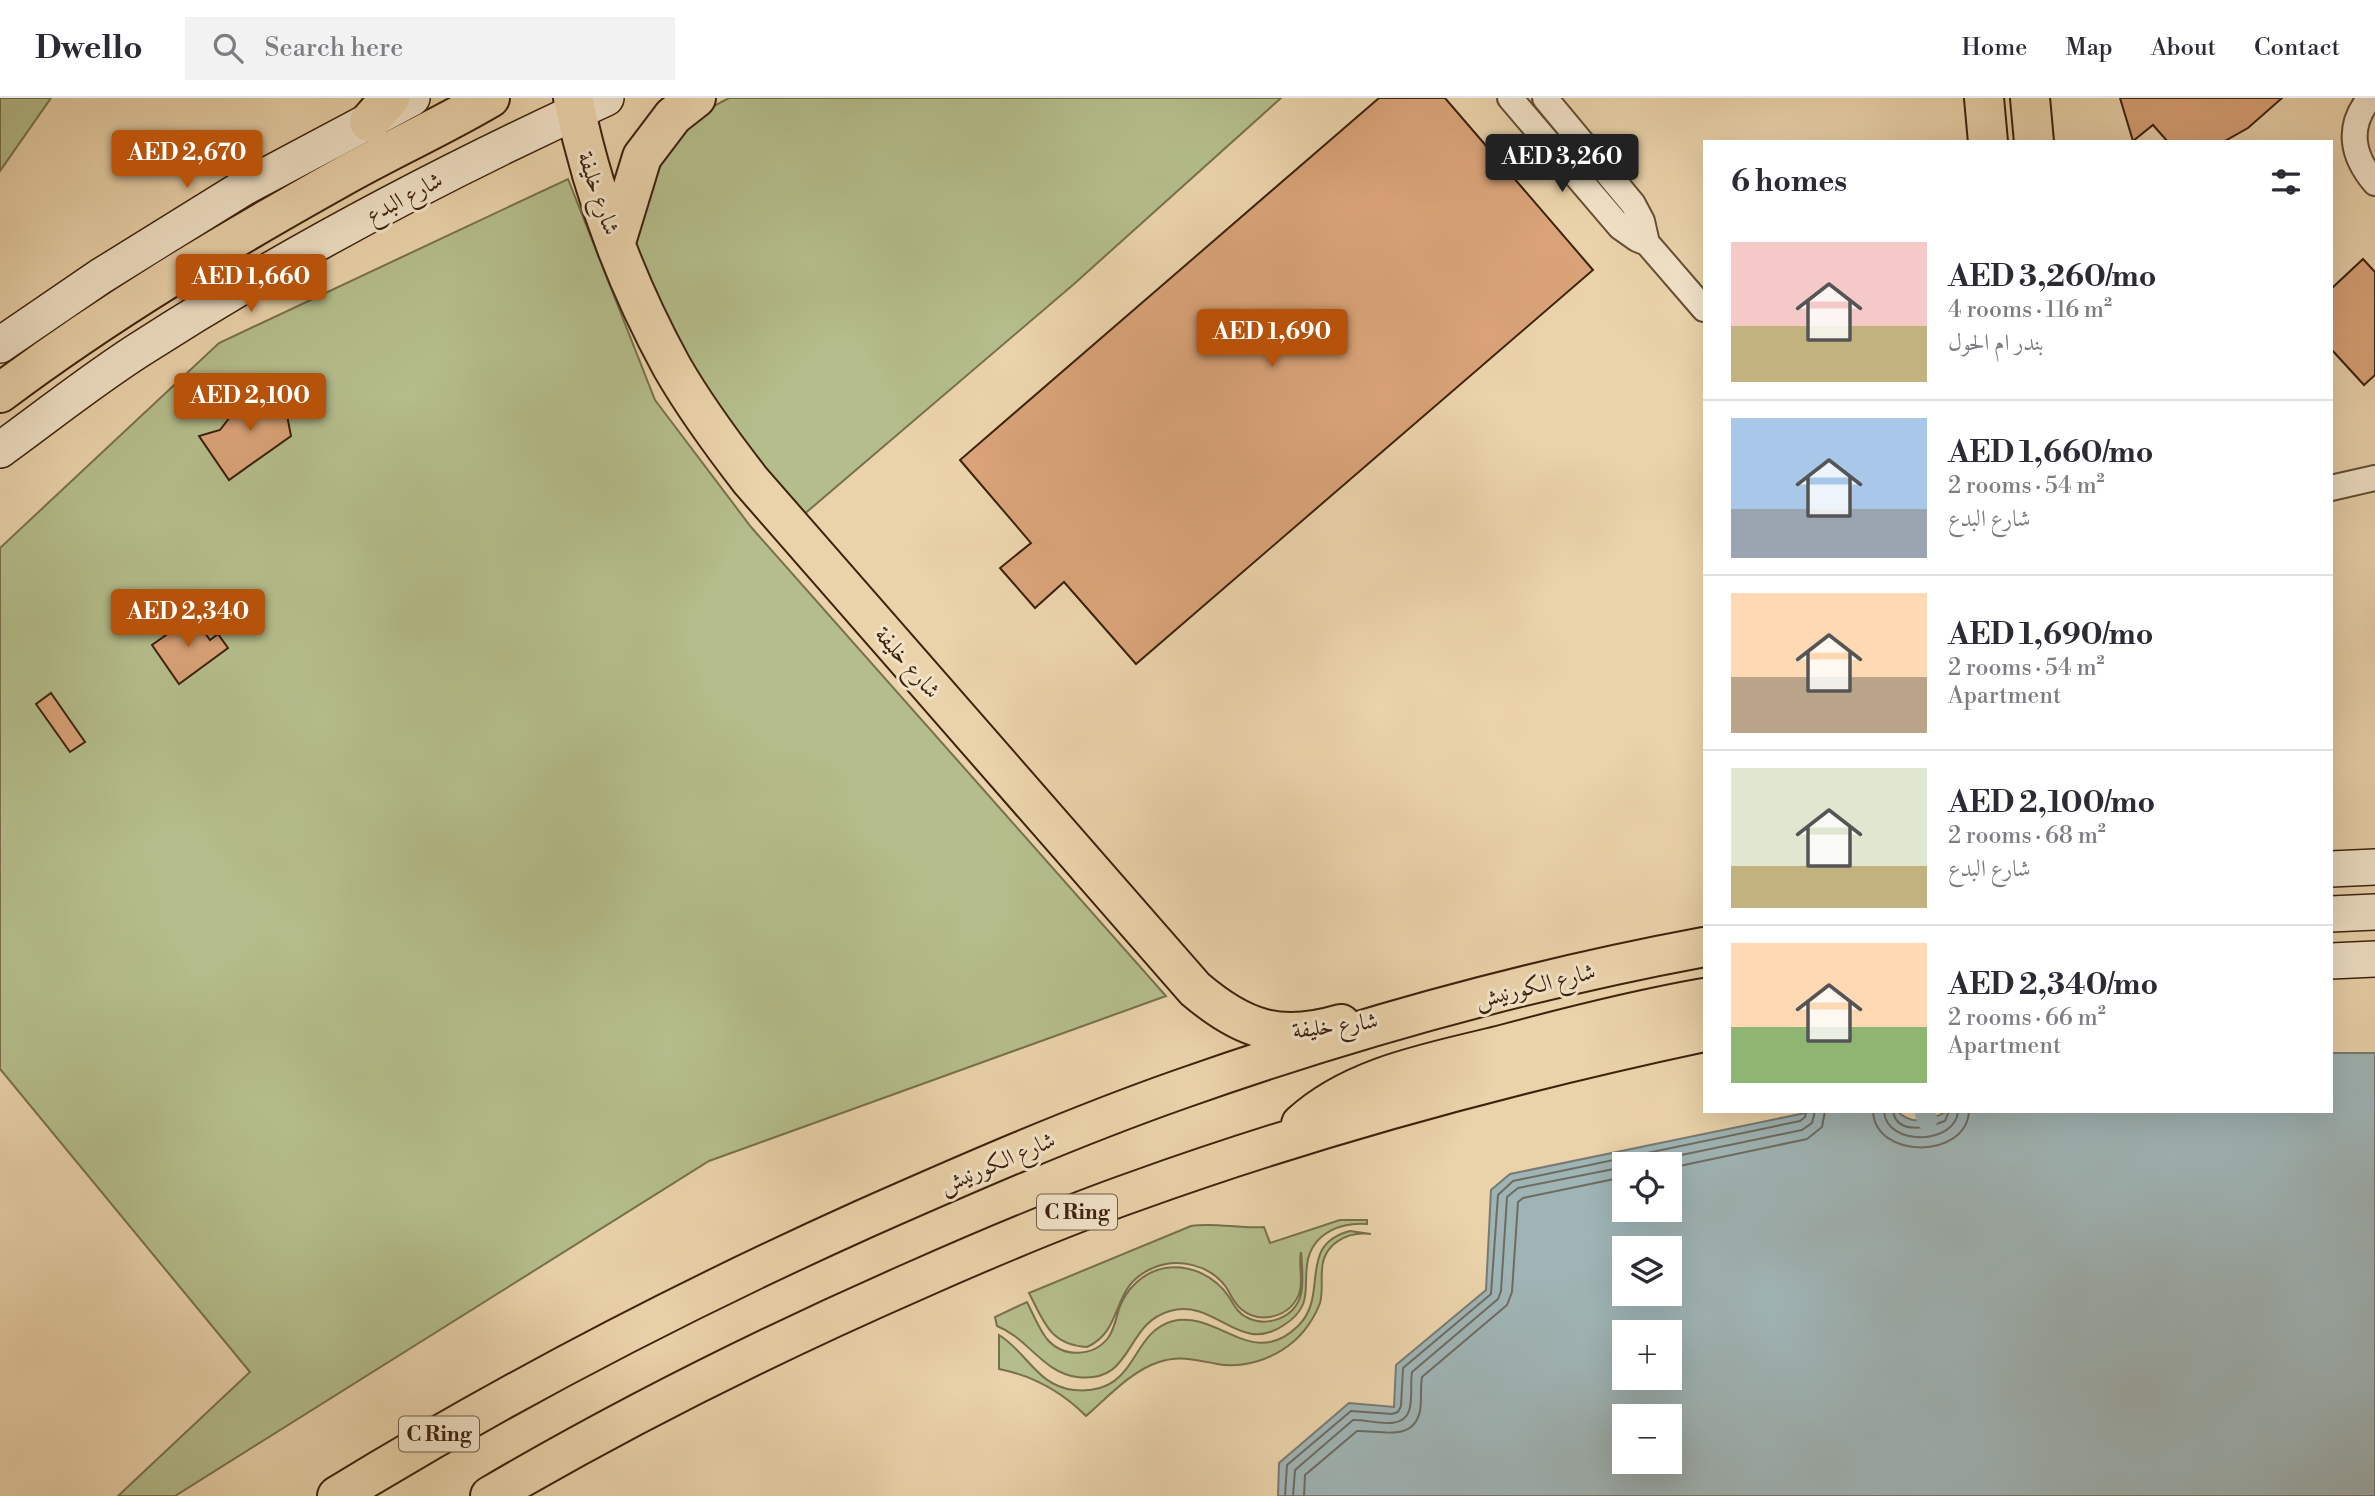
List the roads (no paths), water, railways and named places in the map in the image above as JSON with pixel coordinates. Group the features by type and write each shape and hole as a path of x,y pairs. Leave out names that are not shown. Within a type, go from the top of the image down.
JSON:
{"main road":[{"path":"0,345 111,270 243,188 379,110 412,98"},
{"path":"0,393 79,335 179,270 343,176 490,98"},
{"path":"616,243 642,157 673,116 696,98"},
{"path":"1984,98 1988,140"},
{"path":"2029,98 2034,140"},
{"name":"شارع خليفة","path":"576,101 584,152 640,304 673,368 709,424 751,481 1195,989 1242,1022 1277,1031 1313,1032 1364,1018 1398,1019"},
{"name":"شارع البدع","path":"0,450 140,349 253,279 487,153 576,101"},
{"path":"2333,869 2375,867"},
{"path":"2333,914 2375,912"},
{"name":"شارع الكورنيش","path":"337,1496 413,1449 590,1351 804,1246 974,1171 1141,1104 1290,1052 1398,1019 1572,975 1703,947"},
{"path":"2333,961 2375,960"},
{"path":"1284,1140 1304,1121 1330,1103 1355,1089 1392,1075 1572,1026 1703,998"},
{"name":"C Ring","path":"490,1496 639,1413 832,1318 1078,1212 1284,1140 1533,1071 1703,1032"}],"street":[{"path":"1510,98 1620,227 1647,243 1703,308"},
{"path":"1545,98 1633,204 1642,221 1647,243"},
{"path":"2370,98 2356,122 2355,138 2361,165 2375,183"},
{"path":"2333,488 2375,478"}],"water":[{"path":"2333,1053 2375,1053 2375,1496 1278,1496 1279,1463 1349,1403 1394,1407 1396,1365 1486,1290 1491,1190 1510,1174 1612,1153 1612,1222 1682,1222 1682,1152 1617,1152 1805,1113 1899,1113 1909,1119 1922,1120 1943,1113 2333,1113"}],"waterway":[{"path":"1925,1113 1927,1120"}]}
